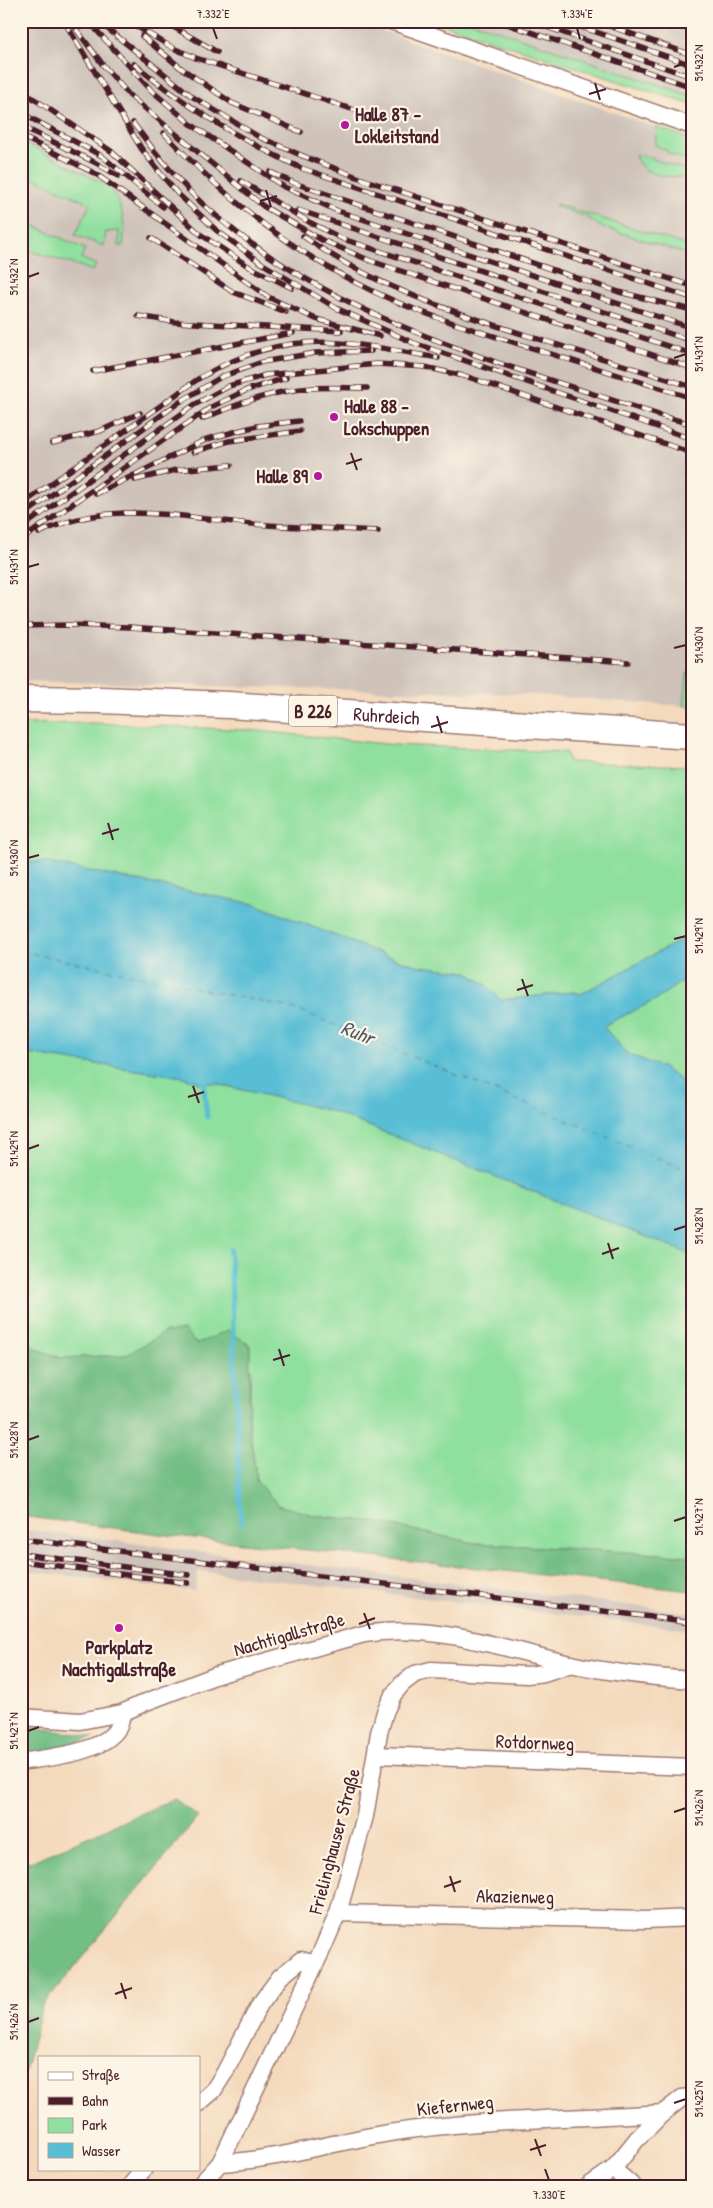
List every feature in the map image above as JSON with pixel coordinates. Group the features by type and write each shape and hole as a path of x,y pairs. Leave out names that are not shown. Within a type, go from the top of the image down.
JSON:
{"main road":[{"name":"Ruhrdeich","path":"21,699 100,700 230,706 692,736"}],"street":[{"path":"391,21 692,126"},
{"name":"Nachtigallstraße","path":"21,1717 80,1721 122,1712 217,1675 364,1634 384,1631 445,1635 629,1675 692,1680"},
{"name":"Frielinghauser Straße","path":"198,2187 220,2163 338,1913 359,1840 377,1755 379,1733 385,1712 393,1695 402,1684 415,1674 431,1670 527,1675 544,1673 572,1664"},
{"path":"21,1762 94,1748 119,1727 122,1712"},
{"name":"Rotdornweg","path":"377,1755 692,1767"},
{"name":"Akazienweg","path":"338,1913 645,1920 692,1918"},
{"path":"200,2103 213,2090 225,2072 260,2004 280,1977 300,1960 315,1964"},
{"path":"587,2187 613,2169 637,2139 663,2113 682,2098 692,2097"},
{"name":"Kiefernweg","path":"220,2163 257,2159 390,2133 483,2122 663,2113"},
{"path":"613,2169 634,2187"},
{"path":"129,2187 143,2170"}],"shaded area":[{"path":"21,21 354,21 692,140 692,672 687,674 684,706 521,694 21,681"},
{"path":"470,21 660,21 692,33 692,96"},
{"path":"21,1529 692,1613 692,1630 198,1571 195,1591 21,1570"}],"green space":[{"path":"432,21 470,21 692,96 692,105"},
{"path":"660,21 692,21 692,33"},
{"path":"657,127 692,140 692,162 667,153 668,151 655,145"},
{"path":"21,141 108,186 117,199 124,222 123,246 119,246 119,231 106,232 104,246 75,235 90,204 21,172"},
{"path":"635,155 644,156 692,172 692,177 666,176 651,173 644,169"},
{"path":"556,204 692,247 692,256 599,226 587,217 555,206"},
{"path":"21,220 85,249 81,258 96,265 93,271 38,254 21,246"},
{"path":"692,672 692,706 684,706 687,674"},
{"path":"94,723 249,730 396,745 566,752 569,762 692,766 692,934 581,994 573,992 501,1000 486,985 467,972 420,966 395,959 254,904 43,862 21,862 21,724"},
{"path":"692,974 692,1088 663,1068 626,1053 603,1026 657,999"},
{"path":"21,1053 184,1077 203,1084 214,1083 331,1111 692,1255 692,1556 475,1543 374,1522 313,1515 278,1505 257,1482 249,1426 251,1369 165,1332 127,1355 61,1358 21,1343"},
{"path":"184,1330 197,1344 228,1330 250,1345 249,1426 257,1482 278,1505 313,1515 374,1522 475,1543 692,1556 692,1591 167,1535 21,1516 21,1343 61,1358 127,1355 165,1332"},
{"path":"21,1725 95,1737 21,1757"},
{"path":"174,1799 198,1817 42,2006 21,2088 21,1866"}],"water":[{"name":"Ruhr","path":"21,862 43,862 254,904 395,959 420,966 467,972 486,985 501,1000 573,992 581,994 692,934 692,974 657,999 603,1026 626,1053 663,1068 692,1088 692,1255 331,1111 214,1083 203,1084 184,1077 21,1053"}],"waterway":[{"path":"203,1078 207,1117"},
{"path":"230,1249 241,1524"}],"ferry route":[{"path":"21,951 296,1009 692,1172"}],"railway":[{"path":"64,21 141,148 160,173 177,193 216,230 263,264 336,308 414,343 692,439"},
{"path":"88,21 151,90 192,125 284,187 338,211 692,328"},
{"path":"98,21 193,97 259,137 365,180 692,286"},
{"path":"127,21 173,48 196,58 382,119"},
{"path":"163,21 217,52"},
{"path":"498,21 692,87"},
{"path":"529,21 692,77"},
{"path":"564,21 692,65"},
{"path":"595,21 692,55"},
{"path":"76,29 103,65 130,96 263,206 322,240 371,261 692,368"},
{"path":"142,36 181,68 232,103 301,132"},
{"path":"134,64 174,95 214,122 301,168 692,298"},
{"path":"21,90 111,151 200,234 248,266 292,288"},
{"path":"21,113 102,156 163,207"},
{"path":"133,123 170,170 213,213 262,251 315,284 371,312 428,337 487,359 692,424"},
{"path":"21,126 118,176"},
{"path":"164,133 216,184 272,230 302,251 366,288 415,310 692,398"},
{"path":"21,136 96,174 268,297 316,319 380,336"},
{"path":"270,172 294,183 619,292 692,310"},
{"path":"241,181 309,222 343,239 692,354"},
{"path":"298,210 692,341"},
{"path":"303,236 357,270 445,308 692,387"},
{"path":"151,238 233,292 286,312"},
{"path":"138,316 175,322 341,331"},
{"path":"93,371 293,333"},
{"path":"21,505 198,379 230,362 259,351 315,342 344,343 438,358"},
{"path":"21,517 178,403 221,377 262,362 315,353 371,351"},
{"path":"21,528 194,405 229,386 266,375 377,364 425,367 468,377 692,453"},
{"path":"21,540 211,407 247,390 286,378"},
{"path":"202,419 242,403 298,389 367,388"},
{"path":"52,443 100,431 140,413"},
{"path":"96,494 207,439 257,426 299,421"},
{"path":"193,452 229,441 300,431"},
{"path":"135,480 176,470 231,465"},
{"path":"39,533 65,523 92,516 118,513 144,513 252,524 378,531"},
{"path":"21,626 129,627 628,662"},
{"path":"21,1539 692,1622"},
{"path":"21,1554 189,1575"},
{"path":"21,1561 188,1583"}],"place":[{"name":"Halle 87 - Lokleitstand","path":"345,125"},
{"name":"Halle 88 - Lokschuppen","path":"334,417"},
{"name":"Halle 89","path":"318,476"},
{"name":"Parkplatz Nachtigallstraße","path":"119,1628"}]}
